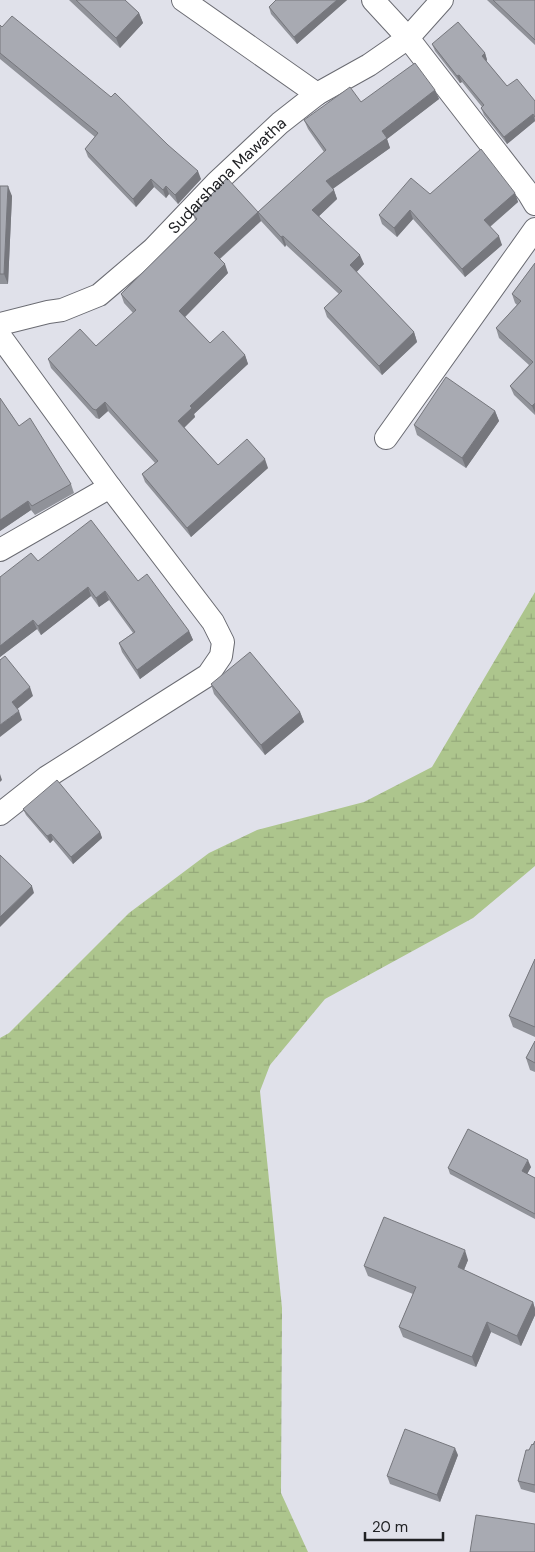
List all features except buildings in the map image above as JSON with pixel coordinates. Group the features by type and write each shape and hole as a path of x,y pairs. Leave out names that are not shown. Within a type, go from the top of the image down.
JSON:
{"street":[{"path":"183,0 317,94"},
{"path":"373,0 408,38 535,204"},
{"name":"Sudarshana Mawatha","path":"0,324 62,310 99,295 153,249 216,183 280,123 317,94 369,65 408,38 442,0"},
{"path":"386,438 535,229"},
{"path":"0,336 110,487 213,622 223,642 221,656 208,674 47,777 0,814"},
{"path":"0,550 110,487"}],"green space":[{"path":"535,592 535,866 473,918 325,999 270,1065 260,1091 282,1308 281,1493 308,1552 0,1552 0,1038 9,1033 129,913 209,853 257,830 364,802 432,767"}]}
